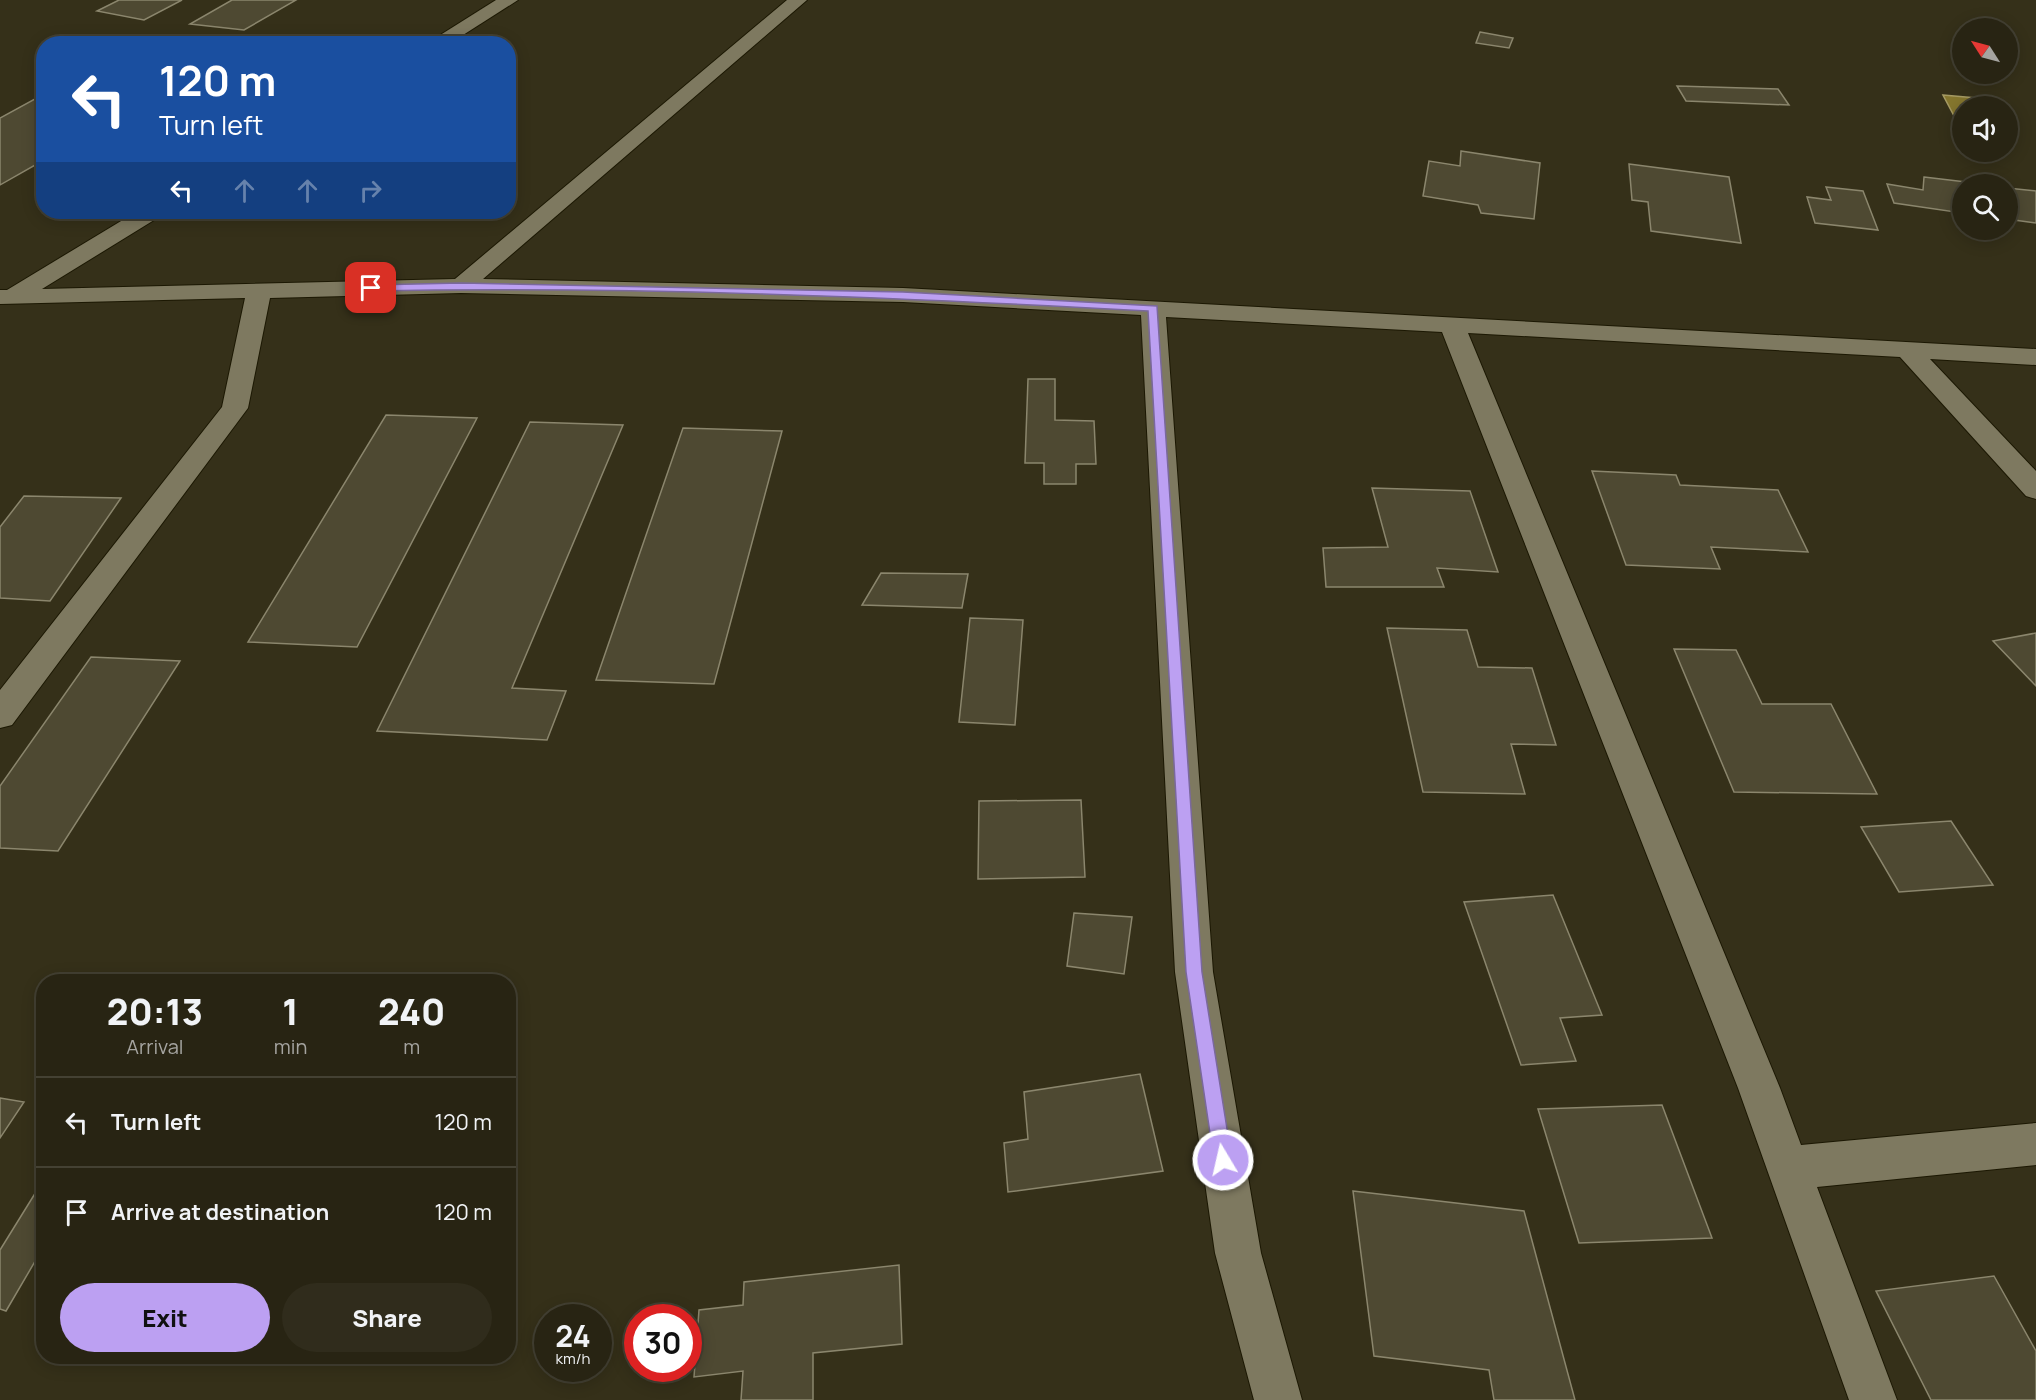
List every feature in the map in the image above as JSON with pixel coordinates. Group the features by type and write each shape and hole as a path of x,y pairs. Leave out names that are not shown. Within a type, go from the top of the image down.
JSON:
{"street":[{"path":"448,36 509,0"},
{"path":"461,286 798,0"},
{"path":"6,297 139,219"},
{"path":"6,297 461,286 903,295 2036,357"},
{"path":"0,715 235,408 259,290"},
{"path":"1153,309 1194,972 1238,1253 1278,1400"},
{"path":"1452,325 1759,1088 1873,1400"},
{"path":"1907,350 2036,489"},
{"path":"1788,1168 2036,1144"}],"shaded area":[{"path":"1943,95 1954,96 1952,96 1952,112"}],"building":[{"path":"119,0 182,0 144,20 97,11"},
{"path":"232,0 296,0 244,30 190,24"},
{"path":"1480,32 1513,38 1509,48 1476,43"},
{"path":"1677,86 1778,89 1789,105 1686,101"},
{"path":"36,98 36,165 0,185 0,118"},
{"path":"1461,151 1540,163 1534,219 1481,213 1478,205 1423,196 1429,161 1460,166"},
{"path":"1629,164 1729,177 1741,243 1651,231 1648,202 1632,200"},
{"path":"1924,177 1952,180 1952,212 1894,203 1887,184 1923,190"},
{"path":"1826,187 1863,191 1878,230 1815,223 1807,197 1831,200"},
{"path":"2018,189 2036,191 2036,223 2018,221"},
{"path":"1028,379 1055,379 1055,420 1094,421 1096,464 1076,464 1076,484 1044,484 1044,463 1025,463"},
{"path":"386,415 477,418 357,647 248,642"},
{"path":"530,422 623,425 512,688 566,691 547,740 377,731"},
{"path":"683,428 782,431 714,684 596,680"},
{"path":"1592,471 1676,475 1680,485 1778,490 1808,552 1711,547 1720,569 1626,565"},
{"path":"1372,488 1470,491 1498,572 1437,568 1444,587 1326,587 1323,548 1388,547"},
{"path":"24,496 121,498 50,601 0,598 0,527"},
{"path":"881,573 968,574 962,608 862,605"},
{"path":"970,618 1023,620 1015,725 959,722"},
{"path":"1387,628 1467,630 1478,667 1532,668 1556,745 1511,744 1525,794 1423,792"},
{"path":"2036,633 2036,686 1993,641"},
{"path":"1674,649 1736,650 1762,704 1831,704 1877,794 1734,792"},
{"path":"91,657 180,661 58,851 0,848 0,786"},
{"path":"1081,800 1085,877 978,879 979,801"},
{"path":"1951,821 1993,885 1899,892 1861,827"},
{"path":"1553,895 1602,1015 1560,1018 1576,1061 1521,1065 1464,902"},
{"path":"1074,913 1132,917 1124,974 1067,966"},
{"path":"1140,1074 1163,1171 1008,1192 1004,1143 1028,1139 1024,1092"},
{"path":"0,1098 24,1102 0,1138"},
{"path":"1662,1105 1712,1238 1579,1243 1538,1109"},
{"path":"1353,1191 1524,1211 1575,1400 1494,1400 1489,1370 1374,1356"},
{"path":"36,1192 36,1260 6,1311 0,1309 0,1250"},
{"path":"899,1265 902,1344 813,1353 813,1400 741,1400 743,1371 702,1376 702,1310 743,1305 744,1282"},
{"path":"1994,1276 2036,1351 2036,1400 1931,1400 1876,1291"}],"route":[{"path":"371,288 461,286 903,295 1153,309 1194,972 1223,1160"}]}
